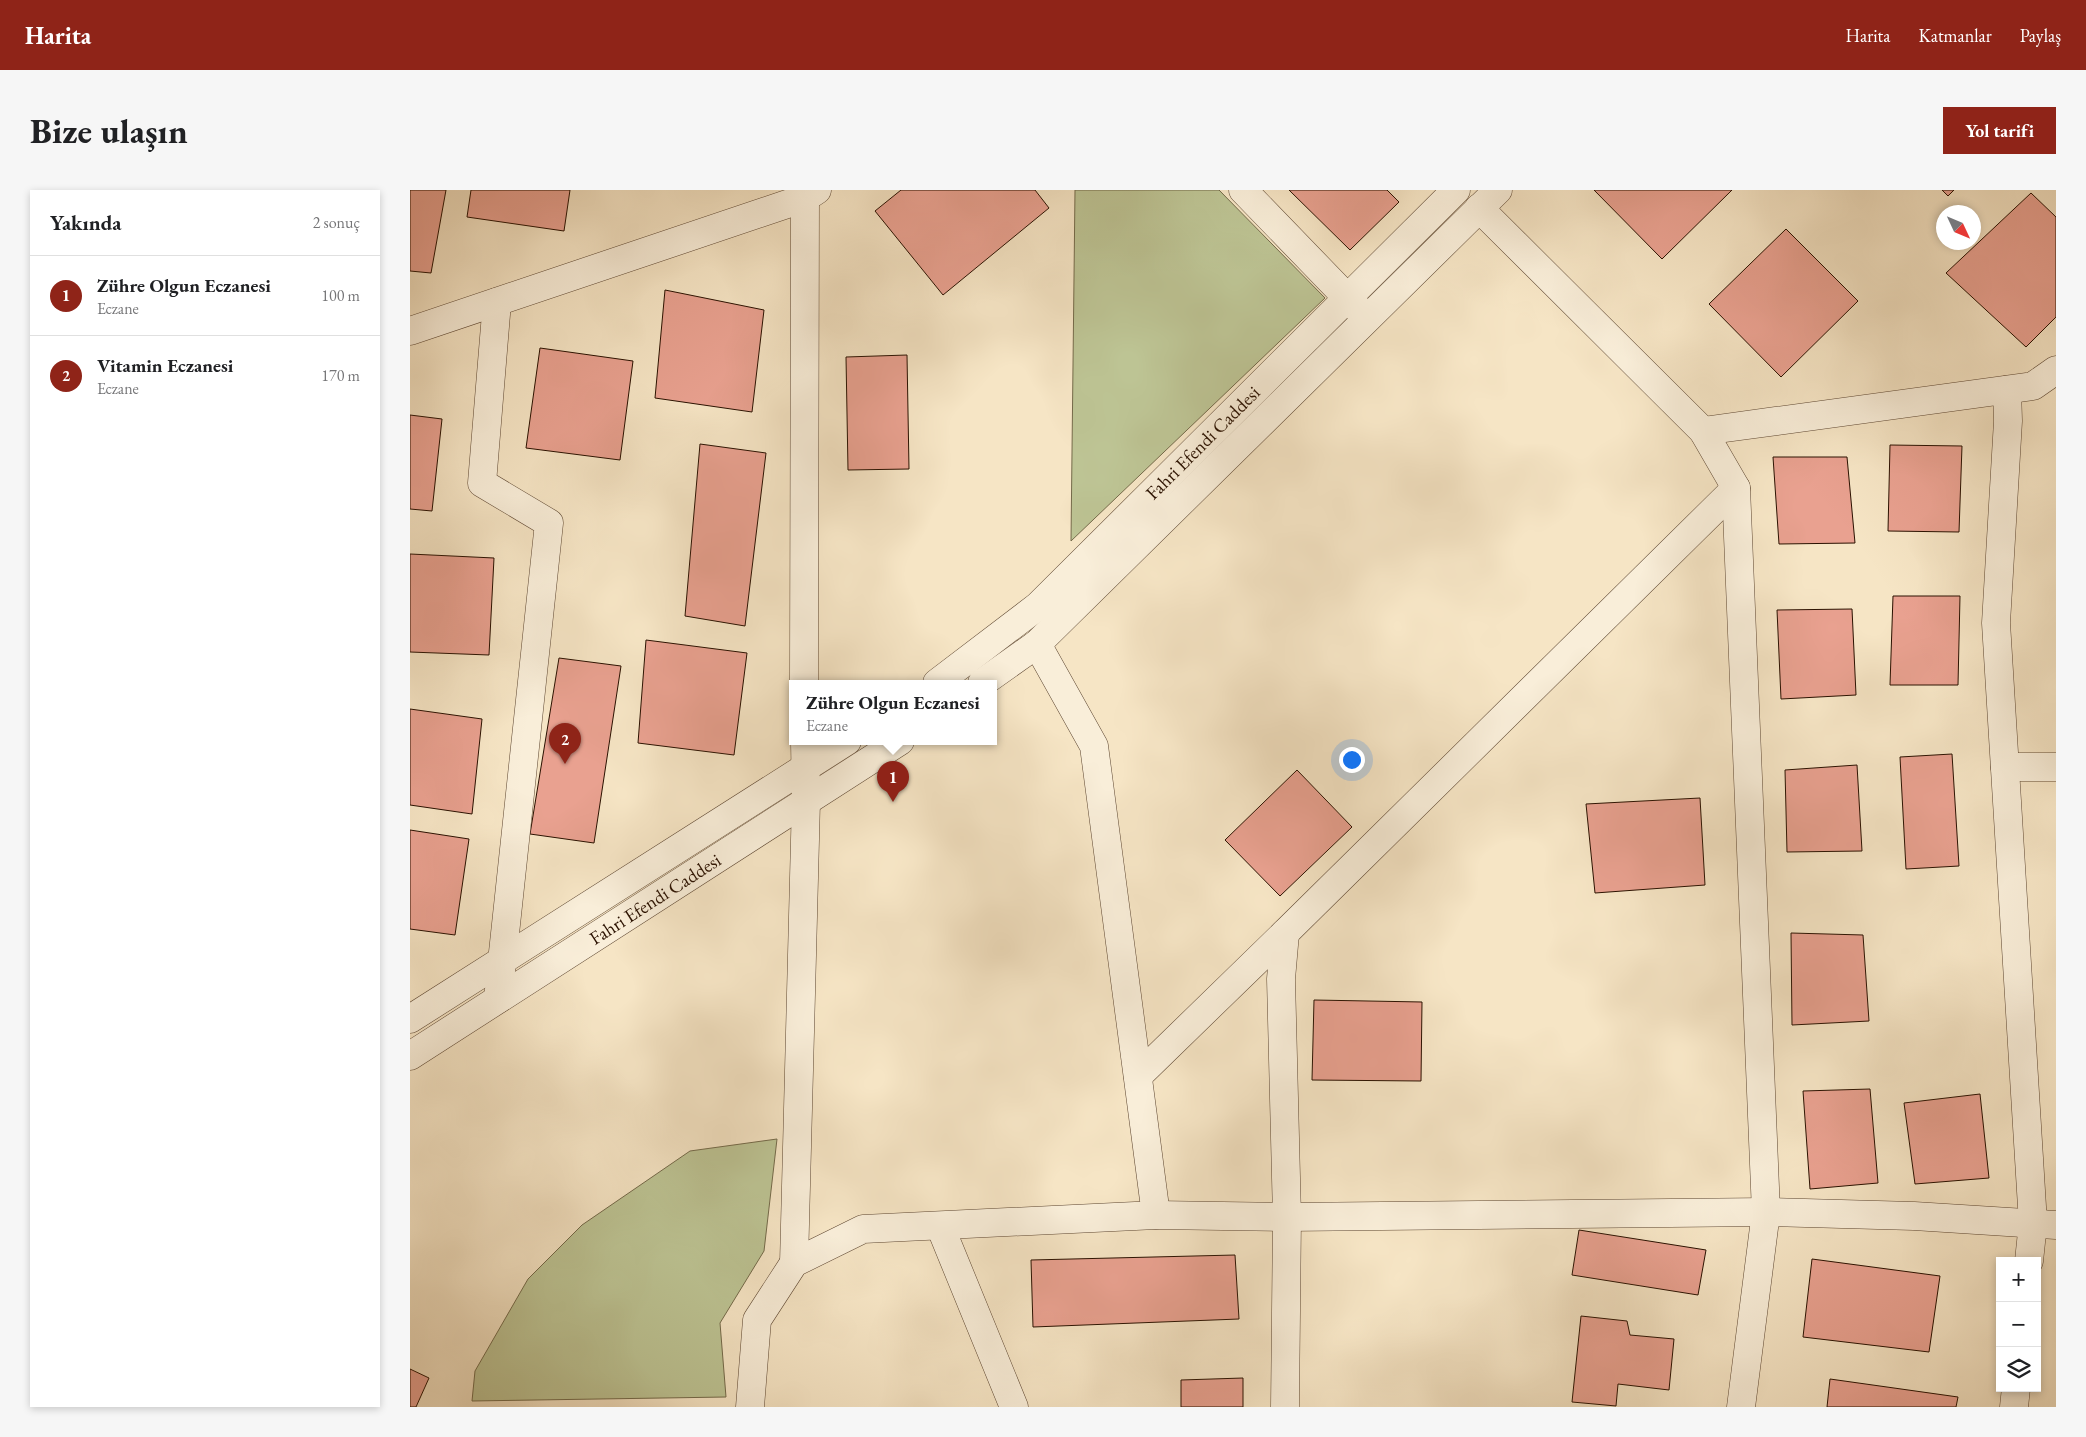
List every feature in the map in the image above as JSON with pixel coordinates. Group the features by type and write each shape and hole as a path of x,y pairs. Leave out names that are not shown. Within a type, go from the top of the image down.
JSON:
{"street":[{"path":"1243,190 1367,317"},
{"name":"Fahri Efendi Caddesi","path":"941,680 1038,606 1456,190"},
{"path":"410,331 809,193 804,680"},
{"path":"1488,199 1702,430 1736,488 1766,1212 1742,1407"},
{"name":"Fahri Efendi Caddesi","path":"986,680 1037,644 1488,199"},
{"path":"497,302 482,483 549,523 498,1000"},
{"path":"1702,430 2033,386 2056,370"},
{"path":"2007,390 2008,421 1996,623 2005,766 2045,1224 2031,1257"},
{"path":"1138,1076 1736,488"},
{"path":"1037,644 1094,746 1156,1215"},
{"name":"Fahri Efendi Caddesi","path":"410,1019 501,962 805,754 834,745"},
{"name":"Fahri Efendi Caddesi","path":"410,1056 894,745"},
{"path":"794,1263 806,801 805,754"},
{"path":"2005,766 2056,766"},
{"path":"1285,933 1282,979 1287,1217 1285,1407"},
{"path":"750,1407 757,1320 794,1263 863,1229 1156,1215 1287,1217 1766,1212 1914,1216 2045,1224"},
{"path":"940,1226 1014,1407"},
{"path":"2014,1407 2016,1392"}],"green space":[{"path":"1075,190 1219,190 1325,298 1071,541"},
{"path":"777,1139 764,1251 720,1323 726,1397 472,1401 475,1371 528,1279 582,1225 690,1151"}],"building":[{"path":"410,190 446,190 431,273 410,271"},
{"path":"471,190 570,190 564,231 467,217"},
{"path":"901,190 1035,190 1049,208 943,295 875,211"},
{"path":"1289,190 1387,190 1399,202 1350,250"},
{"path":"1594,190 1732,190 1662,259"},
{"path":"1942,190 1954,190 1948,196"},
{"path":"2031,193 2056,217 2056,317 2026,347 1946,273 1970,250 1981,250 1981,240"},
{"path":"1786,229 1858,301 1781,377 1709,304"},
{"path":"665,290 764,310 752,412 655,398"},
{"path":"540,348 633,361 620,460 526,448"},
{"path":"907,355 909,469 848,470 846,357"},
{"path":"410,415 442,419 432,511 410,509"},
{"path":"700,444 766,453 745,626 685,616"},
{"path":"1890,445 1962,446 1959,532 1888,531"},
{"path":"1773,457 1847,457 1855,543 1779,544"},
{"path":"410,554 494,558 489,655 410,652"},
{"path":"1893,596 1960,596 1958,685 1890,685"},
{"path":"1852,609 1856,695 1781,699 1777,610"},
{"path":"646,640 747,653 734,755 638,743"},
{"path":"559,658 621,666 594,843 530,834"},
{"path":"410,709 482,719 472,814 410,805"},
{"path":"1952,754 1959,866 1906,869 1900,757"},
{"path":"1857,765 1862,851 1787,852 1785,770"},
{"path":"1297,770 1352,827 1280,896 1225,840"},
{"path":"1700,798 1705,885 1595,893 1586,804"},
{"path":"410,830 469,839 455,935 410,929"},
{"path":"1791,933 1863,935 1869,1021 1792,1025"},
{"path":"1314,1000 1422,1002 1421,1081 1312,1080"},
{"path":"1870,1089 1878,1183 1810,1189 1803,1091"},
{"path":"1980,1094 1989,1178 1915,1184 1904,1103"},
{"path":"1579,1230 1706,1250 1698,1295 1572,1275"},
{"path":"1235,1255 1239,1319 1033,1327 1031,1260"},
{"path":"1812,1259 1940,1276 1929,1352 1803,1337"},
{"path":"1581,1316 1627,1321 1630,1335 1674,1339 1669,1390 1618,1384 1616,1406 1572,1402"},
{"path":"410,1369 429,1378 416,1407 410,1407"},
{"path":"1243,1378 1243,1407 1181,1407 1181,1380"},
{"path":"1830,1379 1958,1397 1956,1407 1827,1407"}],"place":[{"name":"Vitamin Eczanesi","path":"565,764"},
{"name":"Zühre Olgun Eczanesi","path":"893,802"}]}
